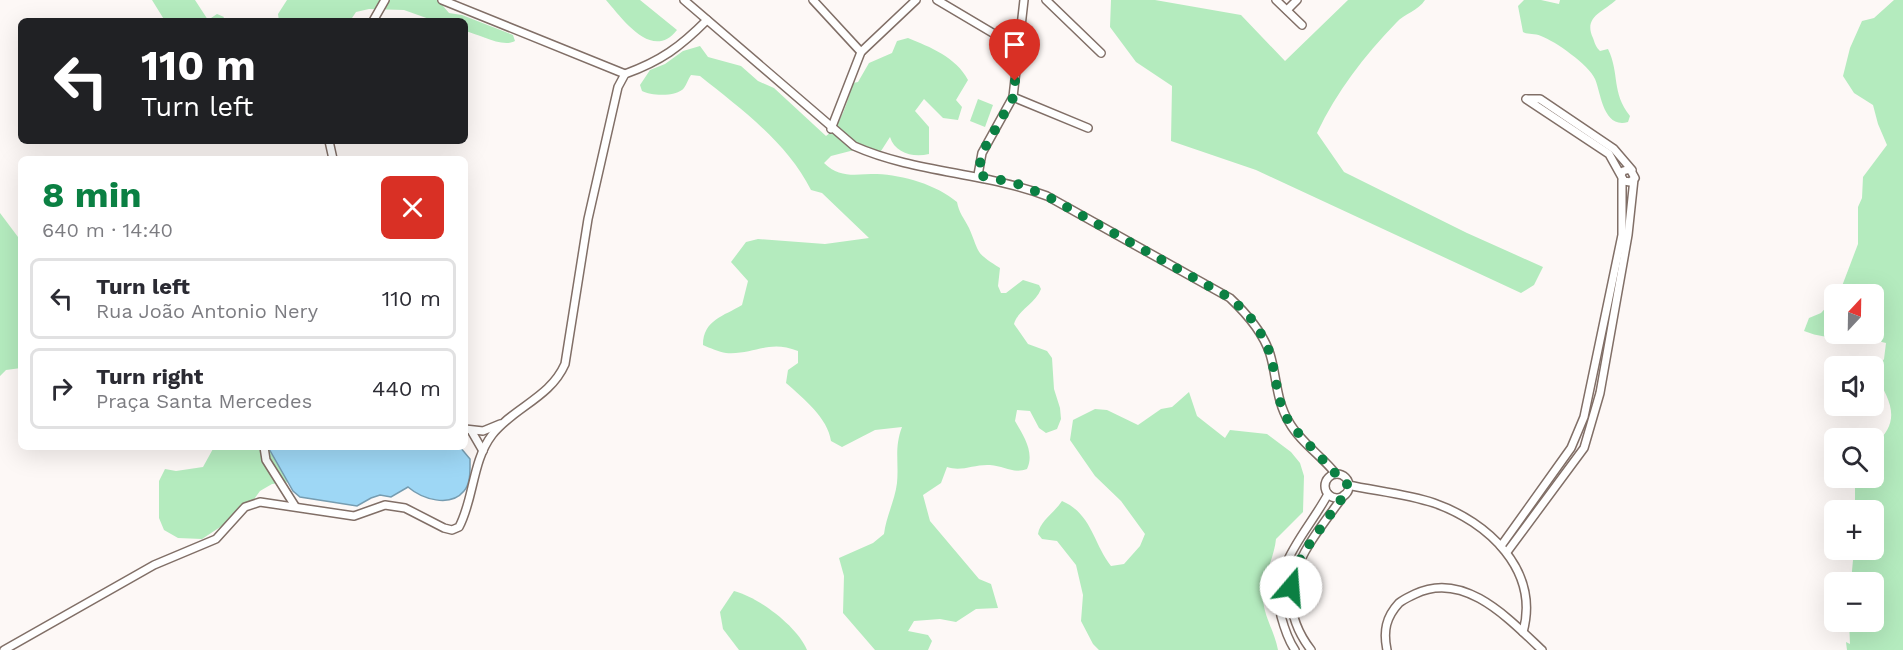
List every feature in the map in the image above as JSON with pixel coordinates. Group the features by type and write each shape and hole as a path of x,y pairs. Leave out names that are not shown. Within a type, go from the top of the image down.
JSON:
{"street":[{"path":"375,18 385,0"},
{"path":"442,0 625,74 653,64 679,48 707,20"},
{"path":"684,0 831,129 854,146 880,158 1015,183 1047,196 1230,298 1248,314 1271,355 1279,399 1289,423 1336,474 1344,477 1348,485 1344,495 1306,549 1296,567 1291,587 1293,609 1299,629 1311,650"},
{"path":"813,0 861,52"},
{"path":"831,129 861,52 916,0"},
{"path":"937,0 1018,48"},
{"path":"978,175 982,153 1013,98 1024,0"},
{"path":"1046,0 1101,53"},
{"path":"1276,0 1302,25"},
{"path":"1287,10 1297,0"},
{"path":"4,650 154,565 216,539 245,507 260,502 354,516 385,505 405,508 452,530 459,527 464,518 483,451 493,434 549,390 565,364 588,219 618,87 625,74"},
{"path":"1013,98 1088,128"},
{"path":"1507,552 1580,453 1592,419 1602,382 1628,235 1634,179 1632,170 1614,149 1540,99 1526,99 1610,154 1622,178 1628,183 1634,179"},
{"path":"1501,546 1571,448 1584,417 1622,235 1622,178 1625,170 1632,170"},
{"path":"1584,417 1592,419"},
{"path":"483,451 469,430 494,427 512,418"},
{"path":"1571,448 1580,453"},
{"path":"264,450 266,460 295,506"},
{"path":"1336,474 1326,480 1325,486 1328,494 1336,498 1344,495"},
{"path":"1348,485 1431,502 1453,510 1493,537 1507,552 1518,571 1528,615 1523,632"},
{"path":"1295,650 1283,624 1279,603 1279,582 1292,550 1328,494"},
{"path":"1387,650 1385,629 1390,613 1403,600 1423,590 1442,586 1461,589 1475,596 1523,632 1534,647 1542,650"}],"green space":[{"path":"152,0 195,0 207,18 163,18"},
{"path":"287,0 438,0 449,13 462,15 513,35 515,41 497,42 468,32 468,18 426,18 404,10 369,9 356,12 352,18 279,18 278,14"},
{"path":"606,0 640,0 677,30 667,39 658,41 648,39 629,26"},
{"path":"1111,0 1155,0 1241,15 1285,61 1348,0 1425,0 1396,23 1362,61 1342,88 1317,133 1344,172 1467,233 1543,267 1534,285 1521,293 1256,170 1171,141 1172,86 1136,62 1110,27"},
{"path":"1524,0 1541,0 1559,4 1560,0 1616,0 1592,20 1591,31 1600,51 1608,49 1612,58 1620,99 1630,116 1628,122 1620,123 1608,115 1592,73 1579,61 1547,39 1523,32 1518,6"},
{"path":"1894,0 1903,0 1903,650 1847,650 1846,642 1850,644 1849,632 1884,632 1884,572 1852,572 1853,560 1884,560 1884,500 1855,500 1855,488 1884,488 1884,434 1891,419 1891,411 1884,390 1886,343 1884,343 1884,284 1843,284 1858,244 1858,207 1862,198 1863,177 1887,145 1873,105 1854,93 1843,76 1850,48 1862,21 1874,18"},
{"path":"217,14 224,18 211,18"},
{"path":"908,38 950,59 968,80 956,100 962,107 958,120 943,118 924,99 915,111 929,127 929,154 905,153 896,147 890,137 881,151 862,148 831,156 824,163 842,174 898,176 919,182 949,196 957,202 979,251 986,259 1000,268 998,286 1001,293 1006,293 1023,280 1039,285 1041,289 1035,299 1019,315 1014,324 1028,344 1047,351 1052,358 1054,389 1061,419 1057,429 1046,433 1039,428 1030,411 1017,410 1015,421 1029,450 1027,469 1013,470 990,465 958,469 947,467 941,483 923,495 930,521 979,579 991,584 998,608 976,609 956,622 940,619 914,621 908,631 928,635 932,641 928,650 875,650 843,613 844,576 839,558 873,543 884,534 896,489 897,448 902,427 875,430 842,447 831,441 820,416 786,383 788,370 798,363 798,351 770,347 726,353 703,345 704,337 711,324 742,305 748,281 731,262 746,242 758,239 825,244 869,238 822,193 811,190 789,157 762,127 700,76 691,75 681,91 670,94 646,93 642,91 640,85 650,70 665,64 683,51 700,46 708,57 741,66 758,81 774,88 826,136 840,119 853,83 858,82 869,63 892,53 897,41"},
{"path":"978,99 993,105 985,127 970,121"},
{"path":"0,213 18,237 18,368 6,370 0,376"},
{"path":"1824,310 1824,337 1804,331 1809,318"},
{"path":"1189,392 1197,416 1225,438 1230,430 1267,434 1291,452 1300,463 1304,476 1303,512 1276,539 1263,592 1265,612 1278,650 1099,650 1093,644 1081,621 1083,595 1076,565 1057,541 1042,539 1038,534 1039,529 1062,501 1080,513 1111,566 1124,564 1140,546 1145,534 1121,501 1095,476 1070,440 1073,420 1095,409 1107,410 1138,425 1161,409 1172,407"},
{"path":"212,450 274,450 301,481 272,484 260,491 246,510 202,539 178,538 164,530 159,518 159,481 165,469 176,471 203,467"},
{"path":"734,591 754,599 786,622 807,650 739,650 723,629 720,612"}],"water":[{"path":"270,450 462,450 470,459 469,480 466,488 451,499 428,498 408,487 391,497 380,495 357,506 300,497 293,491"}],"route":[{"path":"1015,81 1013,98 982,153 978,175 1015,183 1047,196 1230,298 1248,314 1271,355 1279,399 1289,423 1336,474 1347,481 1347,491 1296,567 1291,587"}]}
